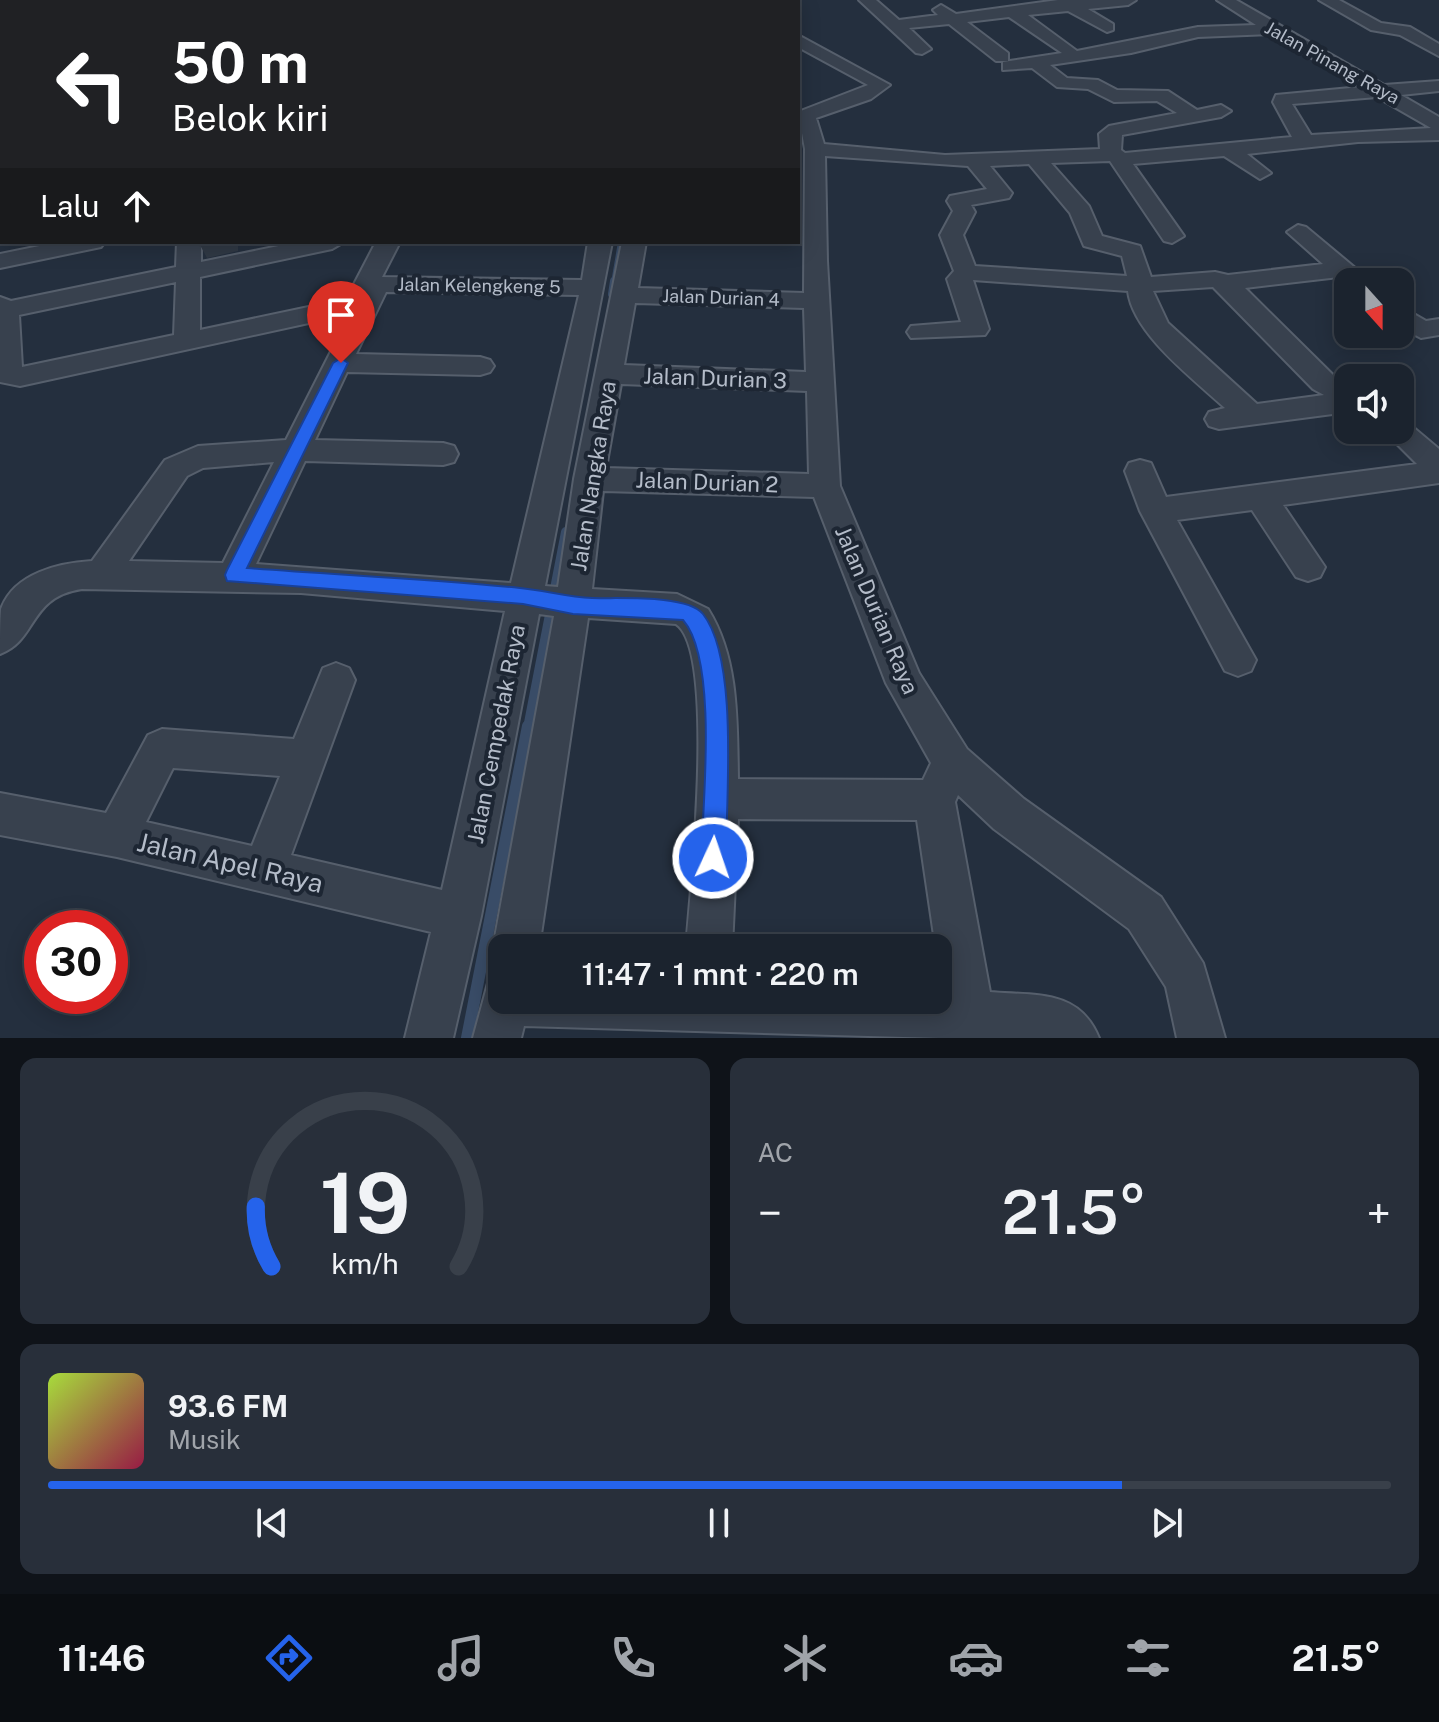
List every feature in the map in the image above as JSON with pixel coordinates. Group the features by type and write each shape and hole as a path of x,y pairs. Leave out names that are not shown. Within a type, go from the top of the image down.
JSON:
{"street":[{"path":"867,0 922,49"},
{"path":"928,0 1005,62 1133,56 1198,32 1269,29"},
{"path":"894,25 1078,1 1128,0"},
{"name":"Jalan Pinang Raya","path":"1225,0 1269,29 1386,92 1439,125"},
{"path":"1327,0 1377,27 1398,29 1439,51"},
{"path":"1078,1 1107,27"},
{"path":"1009,10 1069,50"},
{"path":"800,41 881,85 864,95 802,117"},
{"path":"1035,62 1063,83 1092,84 1114,96 1161,95 1194,116"},
{"path":"1304,140 1283,99 1439,86"},
{"path":"1172,236 1116,157 1109,134 1116,130 1221,111"},
{"name":"Jalan Durian Raya","path":"802,117 815,149 806,231 818,301 825,486 944,782 1009,814 1145,913 1187,979 1201,1038"},
{"path":"815,149 975,161 1116,157 1228,150 1304,140 1439,134"},
{"path":"1228,150 1260,173"},
{"path":"1035,158 1081,211 1092,241 1132,251 1142,285 1142,302 1187,357 1251,415"},
{"path":"967,273 950,234 951,225 964,212 958,201 1001,193 975,161"},
{"path":"1298,232 1342,268"},
{"path":"0,261 83,244"},
{"path":"187,340 189,244"},
{"path":"323,244 189,274 3,307 9,375 13,377 345,307 361,294 387,244"},
{"path":"234,575 341,363 377,284 401,244"},
{"name":"Jalan Cempedak Raya","path":"429,1038 459,916 523,596 599,291 600,244"},
{"name":"Jalan Nangka Raya","path":"518,934 573,605 589,479 609,374 599,291 633,244"},
{"path":"920,332 976,329 959,279 967,273 1041,275 1142,285 1215,279 1226,283 1334,277"},
{"path":"1226,283 1334,389"},
{"name":"Jalan Kelengkeng 5","path":"377,284 599,291"},
{"name":"Jalan Durian 4","path":"599,291 818,301"},
{"path":"1414,325 1421,330 1439,327"},
{"path":"341,363 480,366"},
{"name":"Jalan Durian 3","path":"609,374 821,382"},
{"path":"1219,419 1334,401"},
{"path":"1413,444 1439,469"},
{"path":"100,576 176,468 198,457 295,450 443,454"},
{"path":"1156,511 1439,469"},
{"path":"1140,471 1156,511 1238,660"},
{"name":"Jalan Durian 2","path":"589,479 825,486"},
{"path":"1259,496 1308,567"},
{"path":"0,638 38,590 52,582 100,576 234,575 523,596 573,605 677,609 690,613 698,622 711,664 716,703 716,799 710,934"},
{"path":"264,870 336,680"},
{"path":"117,836 162,748 306,759"},
{"path":"716,799 944,782 970,1015"},
{"name":"Jalan Apel Raya","path":"0,814 117,836 459,916"},
{"path":"946,1014 1055,1021 1070,1030 1075,1038"}],"waterway":[{"path":"614,283 621,244"},
{"path":"612,294 614,281"},
{"path":"528,728 566,532"},
{"path":"467,1038 528,726"}],"route":[{"path":"341,363 234,575 523,596 573,605 677,609 690,613 698,622 711,664 716,703 713,858"}]}
